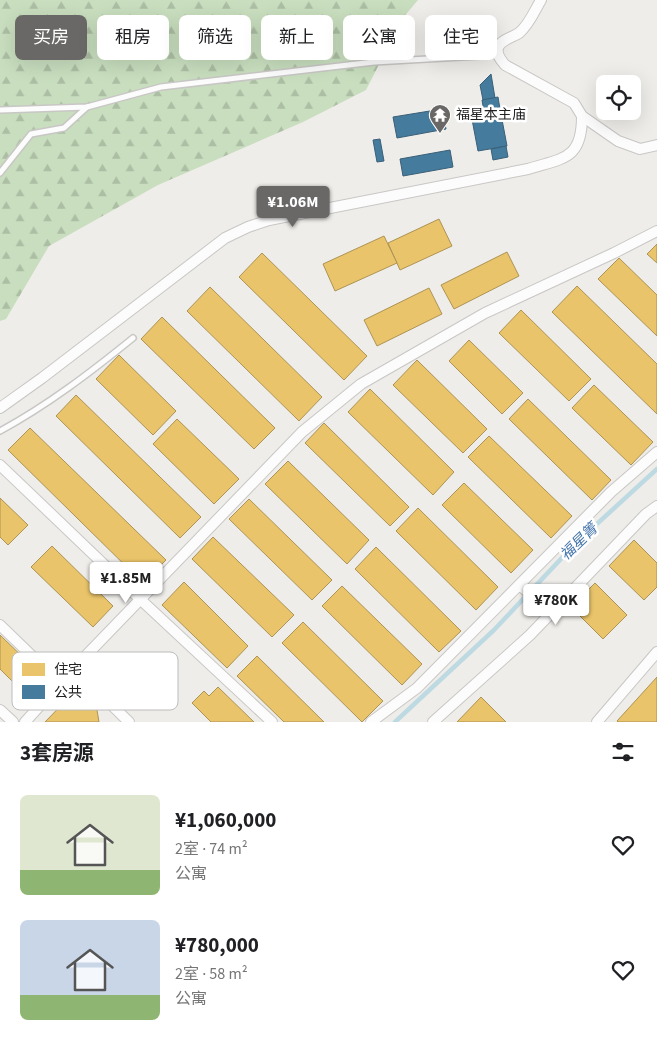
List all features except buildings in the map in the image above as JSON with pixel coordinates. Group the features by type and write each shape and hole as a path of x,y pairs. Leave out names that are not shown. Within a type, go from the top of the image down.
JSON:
{"street":[{"path":"541,0 522,31 503,41 498,47 498,55 505,65 574,103 582,116 618,141 640,149 657,145"},
{"path":"0,408 225,238 248,227 270,220 518,170 566,158 577,148 582,134 582,116"},
{"path":"90,652 302,432 361,384 485,313 657,231"},
{"path":"371,722 417,688 520,587 611,492 657,452"},
{"path":"0,465 272,722"},
{"path":"433,722 530,635 646,514 657,506"},
{"path":"520,587 551,613"},
{"path":"0,625 28,652"},
{"path":"597,722 657,652"},
{"path":"0,710 13,722"},
{"path":"25,722 36,710"},
{"path":"117,710 129,722"}],"lane":[{"path":"0,110 88,106 161,86 374,62 498,55"},
{"path":"0,172 31,134 64,128 88,106"},
{"path":"0,430 30,414 134,338"}],"green space":[{"path":"0,0 418,0 405,15 343,15 343,60 381,60 366,90 303,122 158,185 49,246 6,319 0,321"}],"waterway":[{"name":"福星箐","path":"395,722 494,630 575,544 657,469"}],"place":[{"name":"福星本主庙","path":"440,134"}]}
